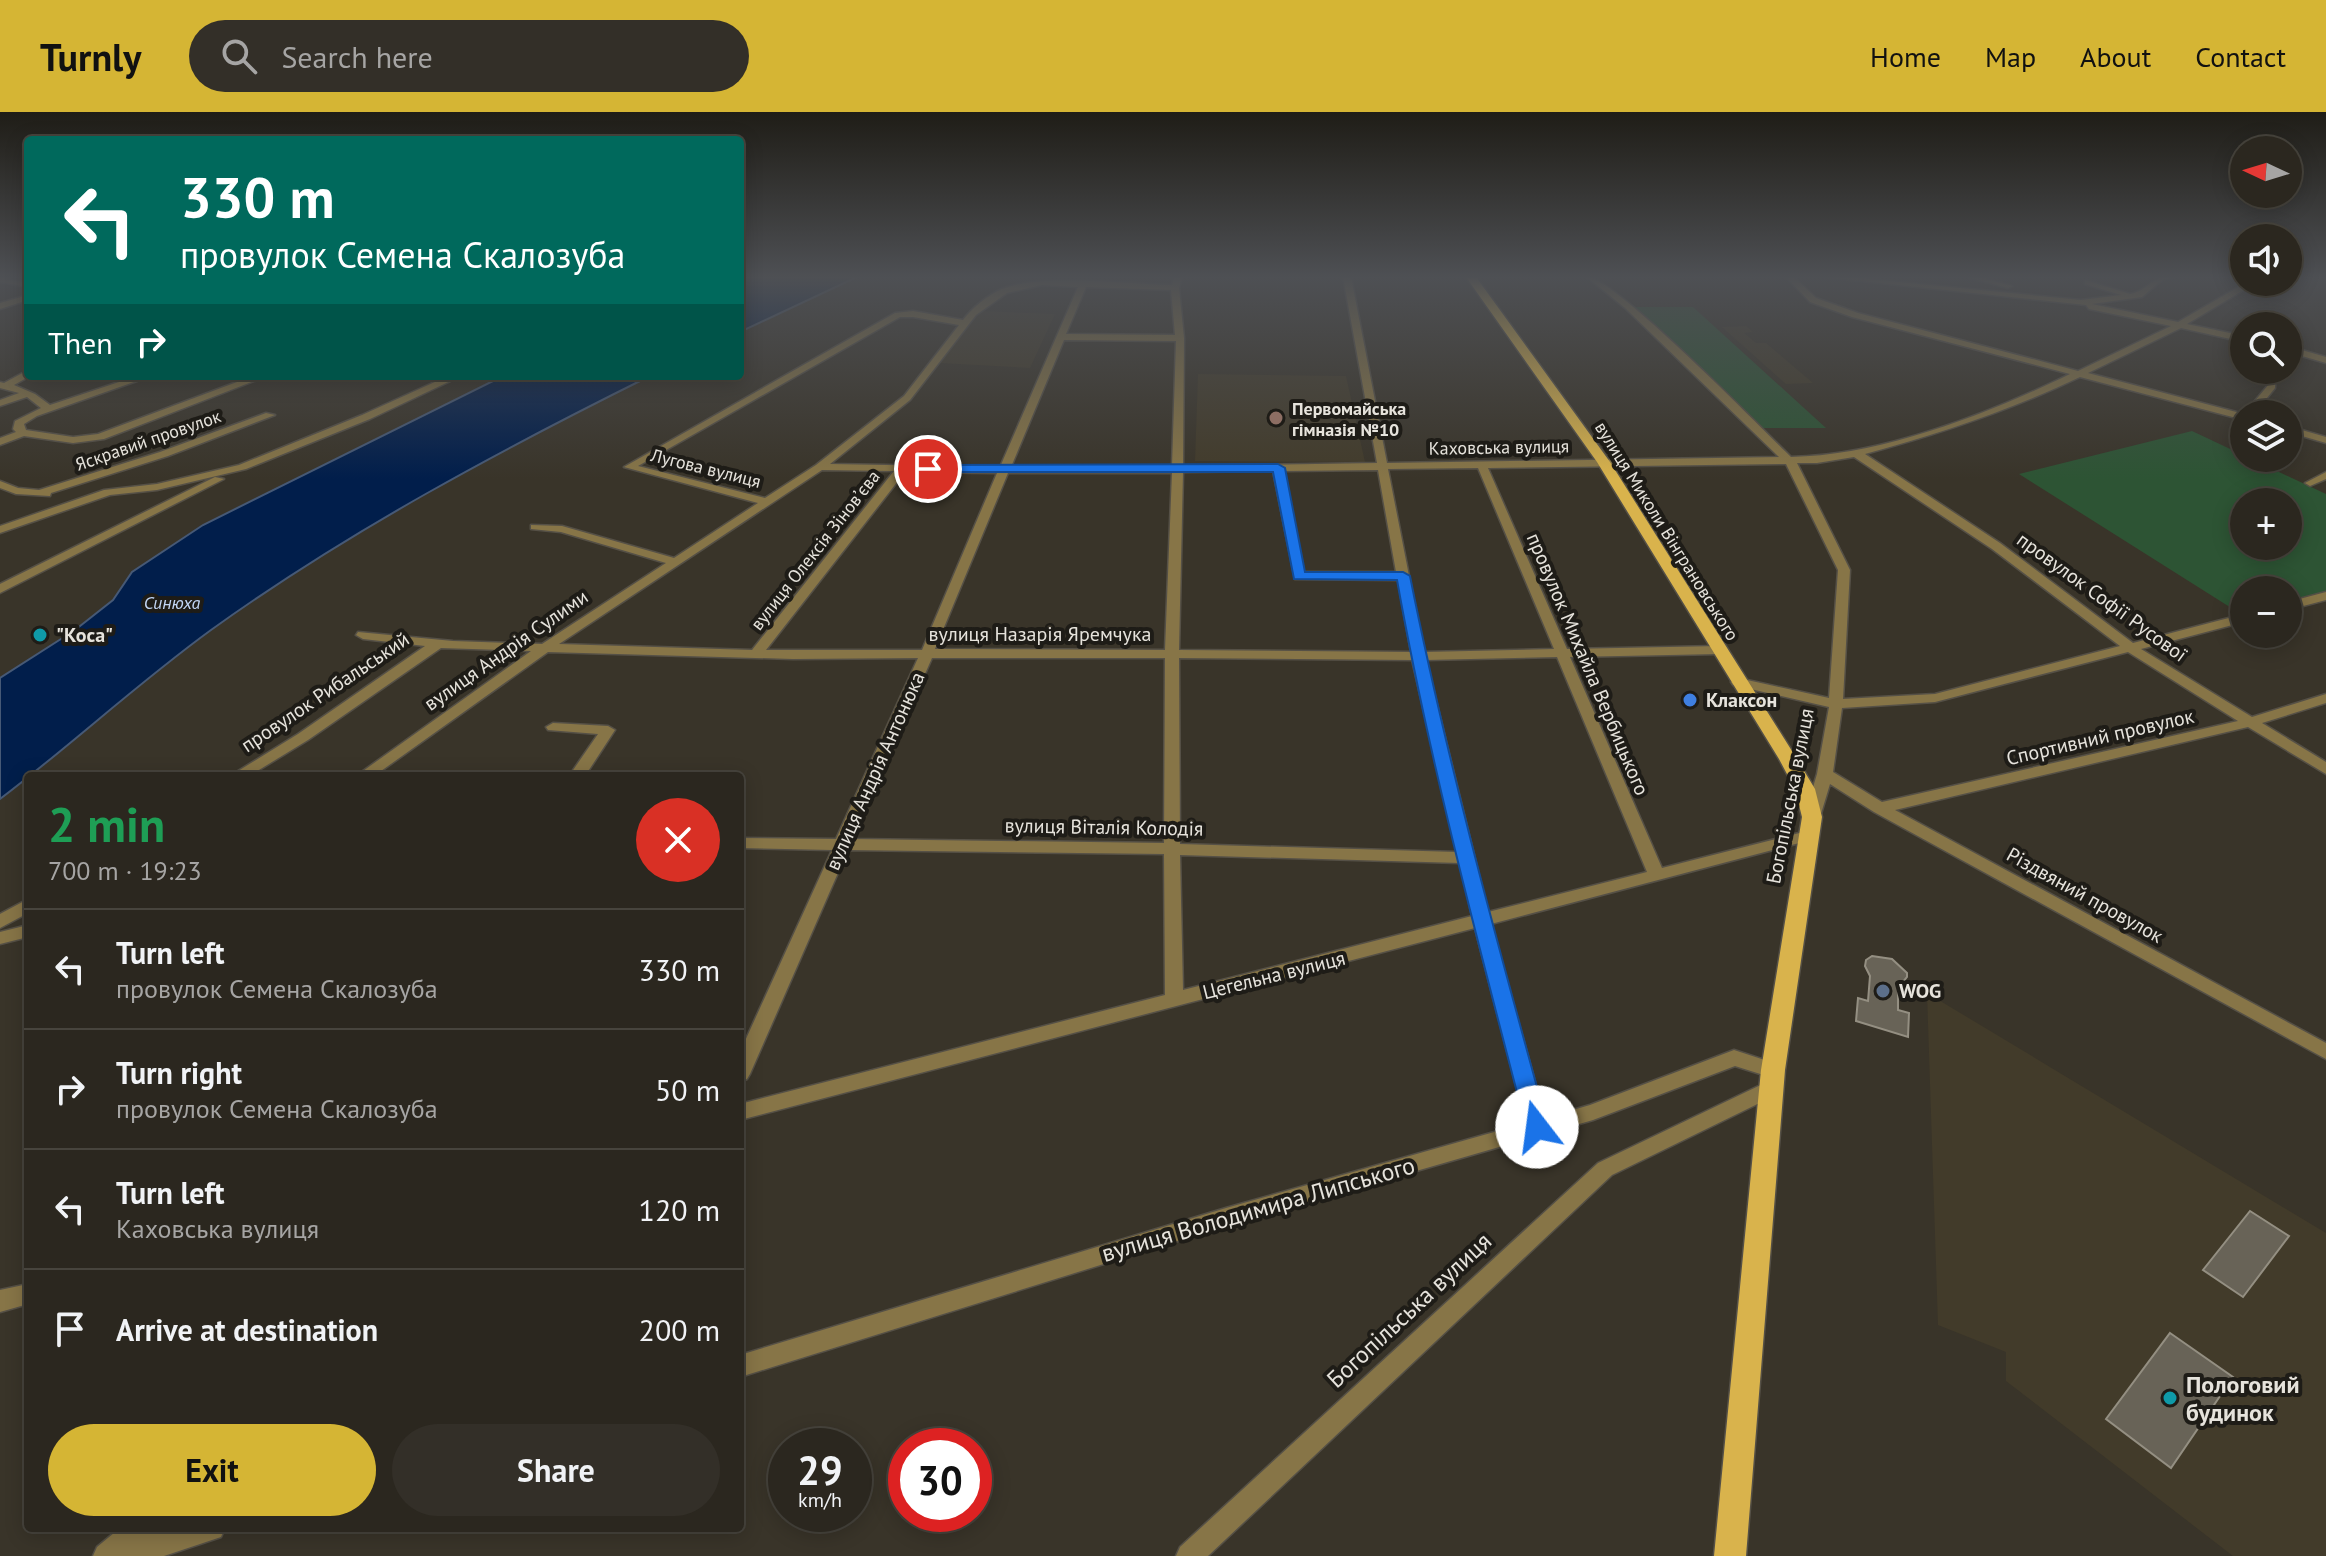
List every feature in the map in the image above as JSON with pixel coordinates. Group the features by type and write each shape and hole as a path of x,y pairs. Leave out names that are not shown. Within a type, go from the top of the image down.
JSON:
{"main road":[{"name":"вулиця Миколи Вінграновського","path":"1519,344 1603,462 1805,789 1810,826"},
{"name":"Богопільська вулиця","path":"1730,1556 1772,1079 1810,826"}],"street":[{"name":"Лугова вулиця","path":"767,502 629,467 846,344"},
{"name":"вулиця Андрія Сулими","path":"370,772 543,649 820,467 907,398 948,344"},
{"name":"вулиця Андрія Антонюка","path":"744,1065 927,653 1056,344"},
{"path":"1174,1000 1171,654 1180,344"},
{"path":"1359,344 1418,656 1466,858 1537,1127"},
{"name":"Богопільська вулиця","path":"1668,344 1791,463 1844,570 1836,704 1825,774 1810,826"},
{"path":"1969,344 2230,413"},
{"name":"Каховська вулиця","path":"820,467 1178,470 1603,462 1791,463 1856,453 1941,430 2083,374 2142,344"},
{"path":"2302,350 2326,354"},
{"path":"2302,352 2326,360"},
{"path":"3,386 24,375"},
{"path":"23,433 18,429 19,423 47,408 134,380"},
{"path":"0,442 23,433 73,440 100,437 251,380"},
{"path":"0,589 184,499 242,467 447,380"},
{"path":"3,386 14,386 47,408"},
{"path":"2260,400 2272,386"},
{"path":"0,403 27,394"},
{"name":"Яскравий провулок","path":"37,494 164,454 270,415"},
{"path":"2302,433 2326,440"},
{"name":"провулок Софії Русової","path":"1856,453 1996,546 2131,648 2326,769"},
{"name":"провулок Михайла Вербицького","path":"1482,466 1657,876"},
{"path":"0,484 37,494 108,492 157,487 242,467"},
{"name":"вулиця Олексія Зіновʼєва","path":"756,654 902,468"},
{"path":"1278,468 1299,576 1403,576"},
{"path":"2310,483 2326,475"},
{"path":"0,530 108,492"},
{"path":"535,527 562,529 675,562"},
{"path":"2302,603 2325,597"},
{"path":"1738,682 1836,704 1935,698 2230,622"},
{"name":"вулиця Назарія Яремчука","path":"363,635 437,644 756,654 1418,656 1719,650"},
{"name":"провулок Рибальський","path":"245,772 303,737 437,644"},
{"name":"Спортивний провулок","path":"1880,808 2251,722 2326,698"},
{"path":"553,727 608,730 580,772"},
{"name":"Різдвяний провулок","path":"1825,774 1880,808 2326,1052"},
{"name":"Цегельна вулиця","path":"744,1111 1657,876 1810,826"},
{"name":"вулиця Віталія Колодія","path":"744,843 1172,849 1466,858"},
{"path":"0,922 24,907"},
{"path":"0,938 24,932"},
{"name":"вулиця Володимира Липського","path":"744,1365 1226,1217 1593,1112 1734,1058 1772,1079"},
{"name":"Богопільська вулиця","path":"1189,1556 1605,1169 1772,1079"},
{"path":"0,1301 24,1295"},
{"path":"106,1556 135,1532"},
{"path":"121,1556 199,1532"}],"shaded area":[{"path":"955,344 1041,344 1030,368 940,363"},
{"path":"1742,344 1768,344 1813,383 1786,384"},
{"name":"Первомайська гімназія №10","path":"1198,374 1346,376 1365,462 1195,461"},
{"path":"1927,993 2326,1233 2326,1556 2233,1556 2006,1381 2006,1352 1938,1325"}],"green space":[{"path":"1669,344 1734,344 1826,428 1757,428"},
{"path":"2192,431 2230,449 2230,472 2279,472 2326,494 2326,596 2302,602 2302,576 2230,576 2230,607 2019,474"}],"water":[{"name":"Синюха","path":"495,380 642,380 426,494 263,594 184,650 34,772 24,772 24,780 0,799 0,678 75,630 113,600 132,572 203,525"}],"building":[{"name":"WOG","path":"1872,956 1892,959 1907,973 1898,988 1898,1010 1909,1013 1908,1037 1856,1021 1858,998 1868,1001 1870,976 1865,966 1866,960"},
{"path":"2250,1211 2289,1236 2243,1297 2203,1270"},
{"name":"Пологовий будинок","path":"2170,1333 2233,1377 2171,1468 2106,1419"}],"place":[{"name":"Первомайська гімназія №10","path":"1276,418"},
{"name":"\"Коса\"","path":"40,635"},
{"name":"Клаксон","path":"1690,700"},
{"name":"WOG","path":"1883,991"},
{"name":"Пологовий будинок","path":"2170,1398"}],"route":[{"path":"928,469 1278,468 1299,576 1403,576 1418,656 1477,900 1537,1127"}]}
